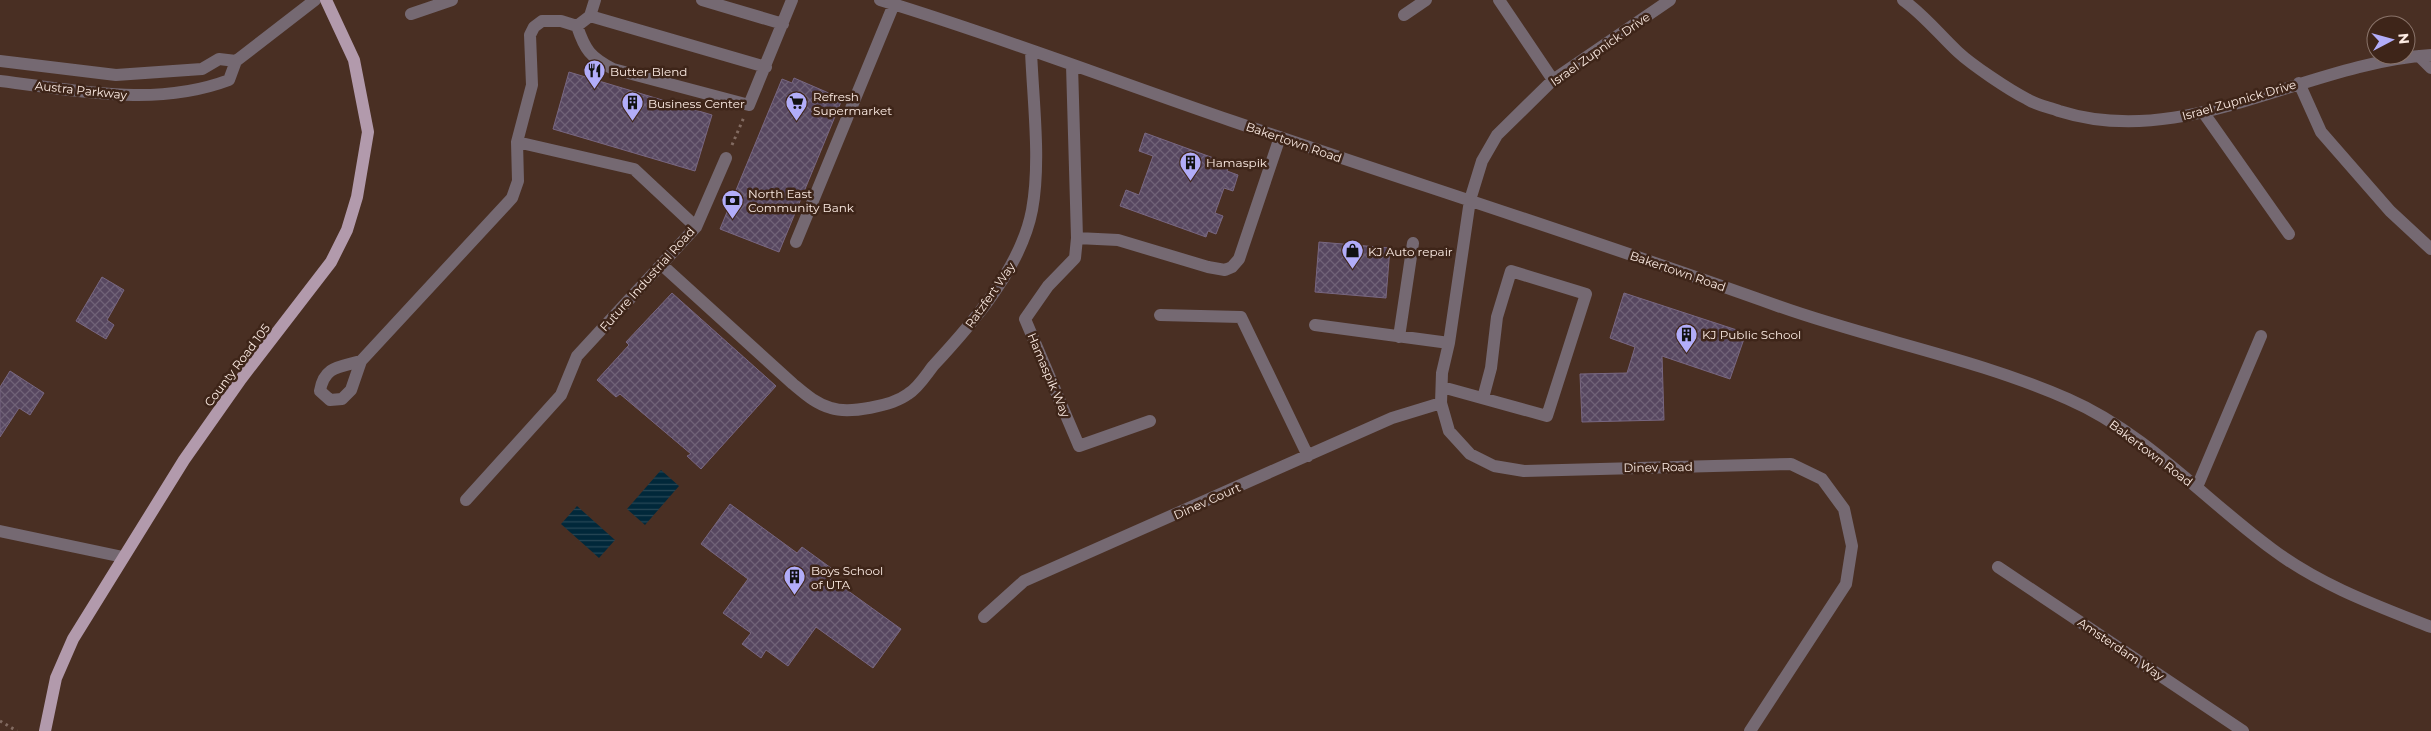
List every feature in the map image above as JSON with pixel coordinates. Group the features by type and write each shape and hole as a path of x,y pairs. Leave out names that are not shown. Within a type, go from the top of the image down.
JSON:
{"main road":[{"name":"County Road 105","path":"45,731 56,678 73,639 194,446 241,379 331,262 347,230 357,196 368,132 354,60 326,0"}],"street":[{"name":"Austra Parkway","path":"0,81 119,95 168,94 205,89 229,80 236,61 315,0"},
{"path":"411,14 452,0"},
{"path":"577,26 590,16 595,0"},
{"path":"702,0 783,24"},
{"path":"577,26 584,48 598,61 613,69 749,105 792,0"},
{"name":"Bakertown Road","path":"880,0 1677,270 1819,321 2008,376 2069,399 2100,415 2152,450 2271,548 2312,576 2361,600 2431,627"},
{"path":"1404,15 1426,0"},
{"path":"1499,0 1553,80"},
{"name":"Israel Zupnick Drive","path":"1470,200 1482,161 1497,135 1553,80 1670,0"},
{"name":"Israel Zupnick Drive","path":"1903,0 1960,54 2026,99 2081,118 2115,122 2156,121 2203,112 2343,70 2425,55"},
{"path":"796,242 894,4"},
{"path":"590,16 766,67"},
{"path":"362,361 512,198 518,181 517,142 532,85 530,35 534,27 542,21 561,21 577,26"},
{"name":"Ratzfert Way","path":"662,265 815,402 832,409 856,410 893,401 908,394 966,331 1015,259 1031,212 1036,180 1031,51"},
{"path":"2425,55 2431,68"},
{"name":"Austra Parkway","path":"0,61 116,75 202,69 219,59 236,61"},
{"name":"Hamaspik Way","path":"1072,65 1077,238 1075,258 1048,286 1025,319 1079,446 1150,421"},
{"path":"2299,83 2321,132 2390,211 2431,249"},
{"path":"2203,112 2289,234"},
{"path":"1077,238 1118,240 1208,267 1225,270 1238,259 1280,137"},
{"path":"517,142 634,169 696,227"},
{"name":"Future Industrial Road","path":"466,500 561,395 577,356 696,227 726,158"},
{"name":"Dinev Road","path":"1470,200 1449,343 1442,373 1441,403 1449,431 1470,454 1494,466 1524,471 1791,464 1822,479 1844,509 1852,546 1846,584 1750,731"},
{"path":"1399,337 1413,243"},
{"path":"1442,387 1547,416 1586,294 1512,271 1497,317 1491,368 1483,398"},
{"path":"1160,315 1241,317 1308,456"},
{"path":"1315,325 1449,343"},
{"path":"2197,487 2261,336"},
{"name":"Dinev Court","path":"984,617 1024,581 1392,418 1441,403"},
{"path":"0,531 123,557"},
{"name":"Amsterdam Way","path":"1998,567 2243,731"}],"path":[{"path":"726,158 749,105"},
{"path":"0,721 17,731"}],"water":[{"path":"661,470 679,486 645,525 627,509"},
{"path":"577,506 615,540 599,558 561,524"}],"building":[{"name":"Business Center","path":"569,72 712,115 695,171 553,129"},
{"path":"794,78 831,94 830,97 841,102 779,252 720,229 782,79 792,83"},
{"name":"Hamaspik","path":"1145,133 1230,164 1227,171 1238,175 1233,191 1224,188 1215,213 1223,216 1216,234 1208,231 1206,237 1120,206 1126,190 1139,195 1153,156 1139,151"},
{"name":"KJ Auto repair","path":"1319,242 1390,248 1386,298 1315,292"},
{"path":"102,277 124,290 107,320 114,325 106,339 76,321"},
{"path":"672,293 776,386 701,469 687,456 691,454 620,394 616,397 597,380 629,345 626,342"},
{"name":"KJ Public School","path":"1624,293 1746,333 1730,379 1662,356 1664,420 1582,422 1580,374 1627,373 1635,347 1610,338"},
{"path":"10,371 44,393 30,415 19,408 0,437 0,387"},
{"name":"Boys School of UTA","path":"730,504 797,553 802,547 831,568 826,575 901,629 873,668 816,627 788,666 766,650 761,658 742,644 751,633 723,613 748,579 701,544"}],"place":[{"name":"Butter Blend","path":"594,90"},
{"name":"Business Center","path":"632,122"},
{"name":"Refresh Supermarket","path":"797,122"},
{"name":"Hamaspik","path":"1190,181"},
{"name":"North East Community Bank","path":"732,219"},
{"name":"KJ Auto repair","path":"1352,270"},
{"name":"KJ Public School","path":"1686,353"},
{"name":"Boys School of UTA","path":"795,596"}]}
